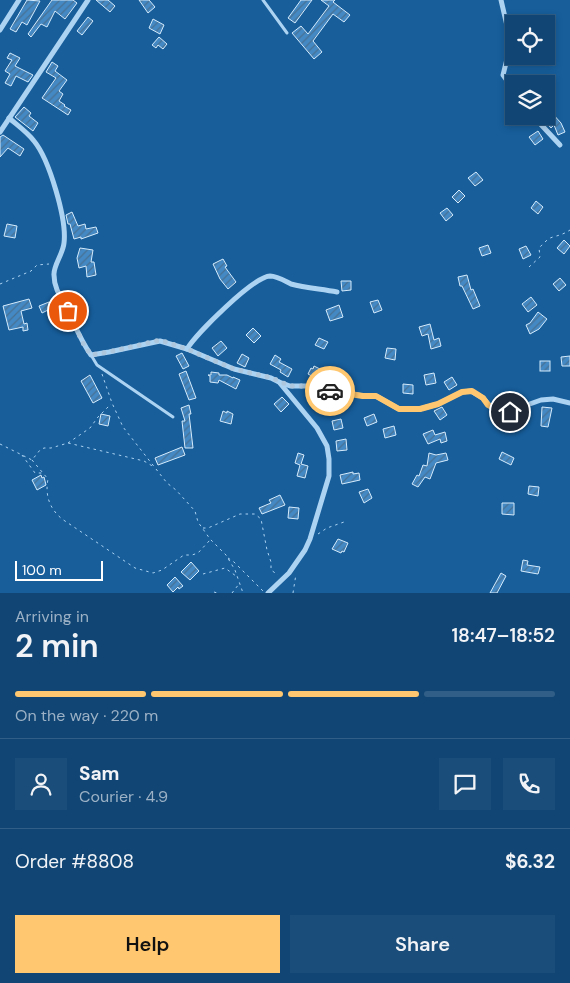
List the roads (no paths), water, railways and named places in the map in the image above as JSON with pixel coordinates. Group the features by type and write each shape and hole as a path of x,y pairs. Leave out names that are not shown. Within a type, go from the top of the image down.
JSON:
{"street":[{"path":"0,30 19,0"},
{"path":"0,132 88,0"},
{"path":"501,0 511,43 503,75 505,78"},
{"path":"9,118 35,141 47,164 59,203 64,235 62,250 53,274 58,293 91,355 160,340 234,369 272,378 290,386 312,386 363,396 376,396 399,409 420,409 438,404 462,392 472,391 497,410 510,412 541,400 553,399 570,402"},
{"path":"541,125 560,145"},
{"path":"187,349 193,339 228,304 260,279 269,276 292,284 337,292"},
{"path":"267,593 297,563 310,539 329,476 327,446 317,428 279,382"}],"lane":[{"path":"263,0 286,33"},
{"path":"91,355 97,364 173,417"}]}
